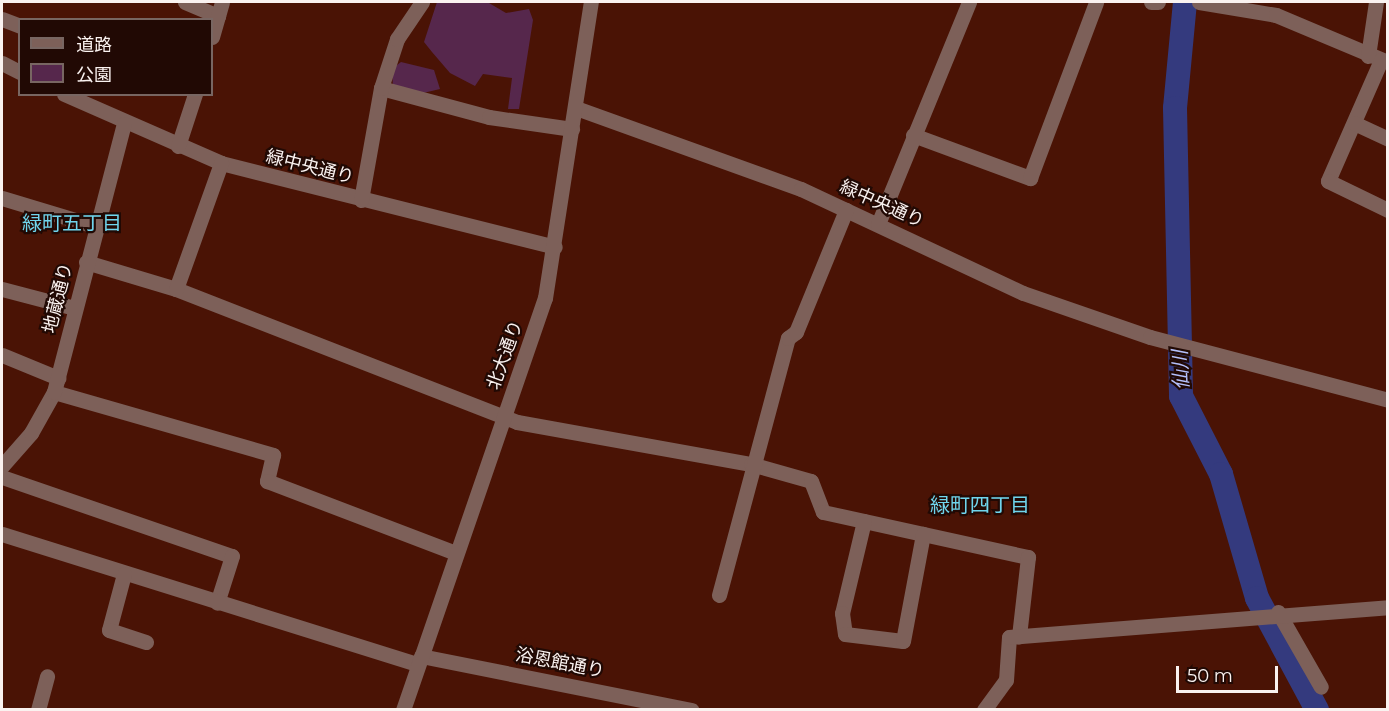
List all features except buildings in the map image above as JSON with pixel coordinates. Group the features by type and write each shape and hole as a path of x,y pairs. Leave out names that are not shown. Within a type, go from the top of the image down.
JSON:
{"street":[{"path":"184,2 220,9 213,34"},
{"path":"361,200 381,88 397,39 422,2"},
{"name":"北大通り","path":"403,710 503,417 536,329 555,248 591,2"},
{"path":"878,224 969,2"},
{"path":"913,135 1030,178 1096,2"},
{"path":"1151,2 1158,2"},
{"path":"1199,2 1276,15 1379,59"},
{"path":"1376,2 1379,59 1328,181 1388,210"},
{"path":"2,19 18,25"},
{"path":"2,63 18,71"},
{"path":"381,88 489,117 572,129"},
{"name":"緑中央通り","path":"68,96 124,124 221,163 555,248"},
{"path":"178,146 193,96"},
{"name":"緑中央通り","path":"576,108 846,210 1023,293 1169,343 1388,400"},
{"path":"1354,123 1388,138"},
{"name":"地蔵通り","path":"3,461 31,433 56,385 95,226 124,124"},
{"path":"176,290 221,163"},
{"path":"2,198 95,226"},
{"path":"719,595 752,464 788,338 796,332 846,210"},
{"path":"86,262 176,290 503,417 752,464 812,481 823,512 1028,557 1019,636"},
{"path":"2,289 75,309"},
{"path":"2,355 56,385 273,455 267,481 456,553"},
{"path":"2,477 232,556 217,603"},
{"path":"864,521 842,613 845,634 903,641 923,534"},
{"name":"浴恩館通り","path":"2,534 217,603 419,660 692,710"},
{"path":"124,574 109,630 147,642"},
{"path":"984,710 1006,680 1009,637 1276,612 1388,607"},
{"path":"1276,612 1321,687"},
{"path":"38,710 47,676"}],"green space":[{"path":"437,2 489,3 506,13 529,9 533,20 519,109 508,109 512,78 483,74 475,86 450,73 424,42"},
{"path":"401,62 434,70 440,89 419,94 393,88 392,69"}],"waterway":[{"name":"仙川","path":"1185,2 1175,108 1181,396 1221,474 1257,598 1317,710"}],"district":[{"name":"緑町五丁目","path":"72,223"},
{"name":"緑町四丁目","path":"980,505"}]}
